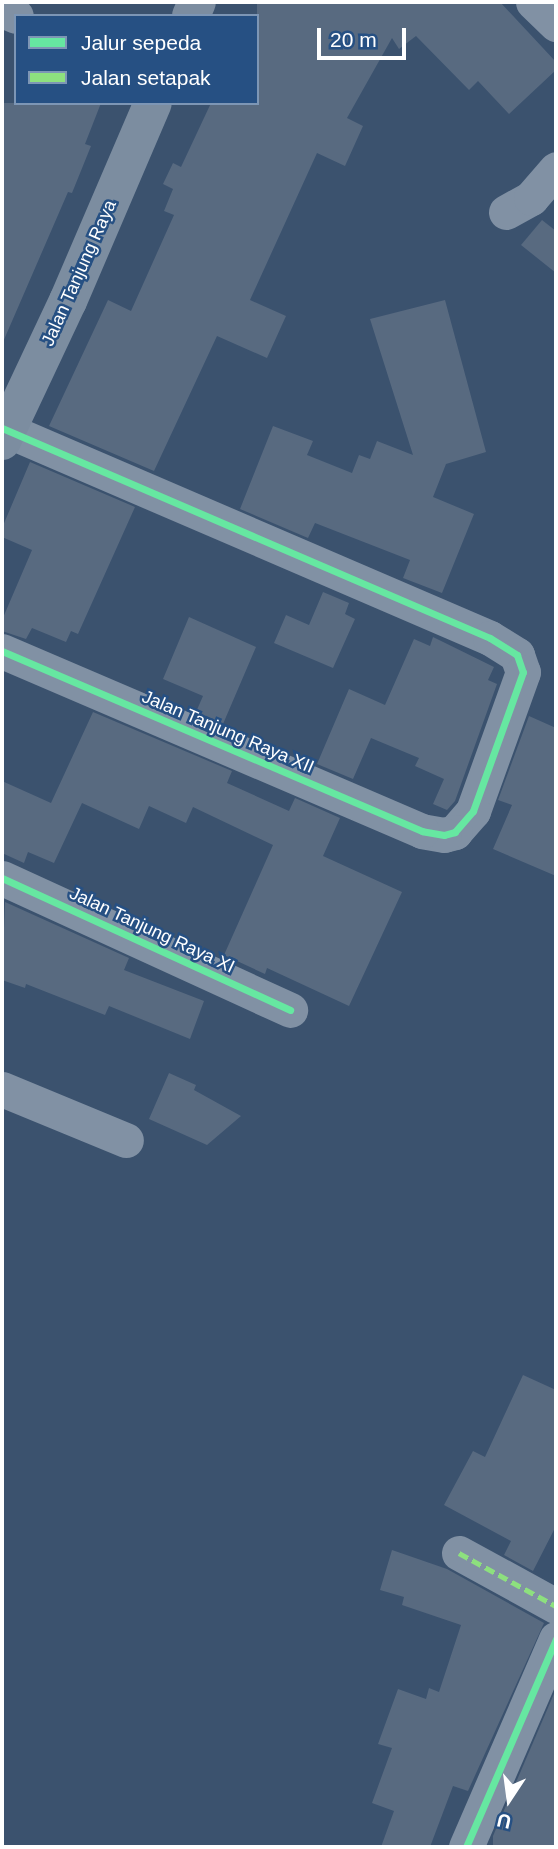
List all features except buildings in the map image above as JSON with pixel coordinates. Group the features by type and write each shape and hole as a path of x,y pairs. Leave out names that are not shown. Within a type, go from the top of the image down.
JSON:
{"main road":[{"name":"Jalan Tanjung Raya","path":"3,433 68,302 152,105"}],"street":[{"path":"533,2 556,24"},
{"path":"506,212 531,198 556,169"},
{"name":"Jalan Tanjung Raya XII","path":"2,651 422,831 444,835 455,832 473,811 523,681 517,655 490,638 3,433"},
{"name":"Jalan Tanjung Raya XI","path":"2,878 289,1010"},
{"path":"2,1089 126,1140"},
{"path":"459,1553 556,1605"},
{"path":"466,1847 556,1639"}],"marked path":[{"path":"459,1553 556,1606"}],"cycle path":[{"path":"2,428 490,638 517,655 523,672 473,811 455,832 444,835 422,831 2,651"},
{"path":"2,878 290,1010"},
{"path":"466,1847 556,1639"}]}
